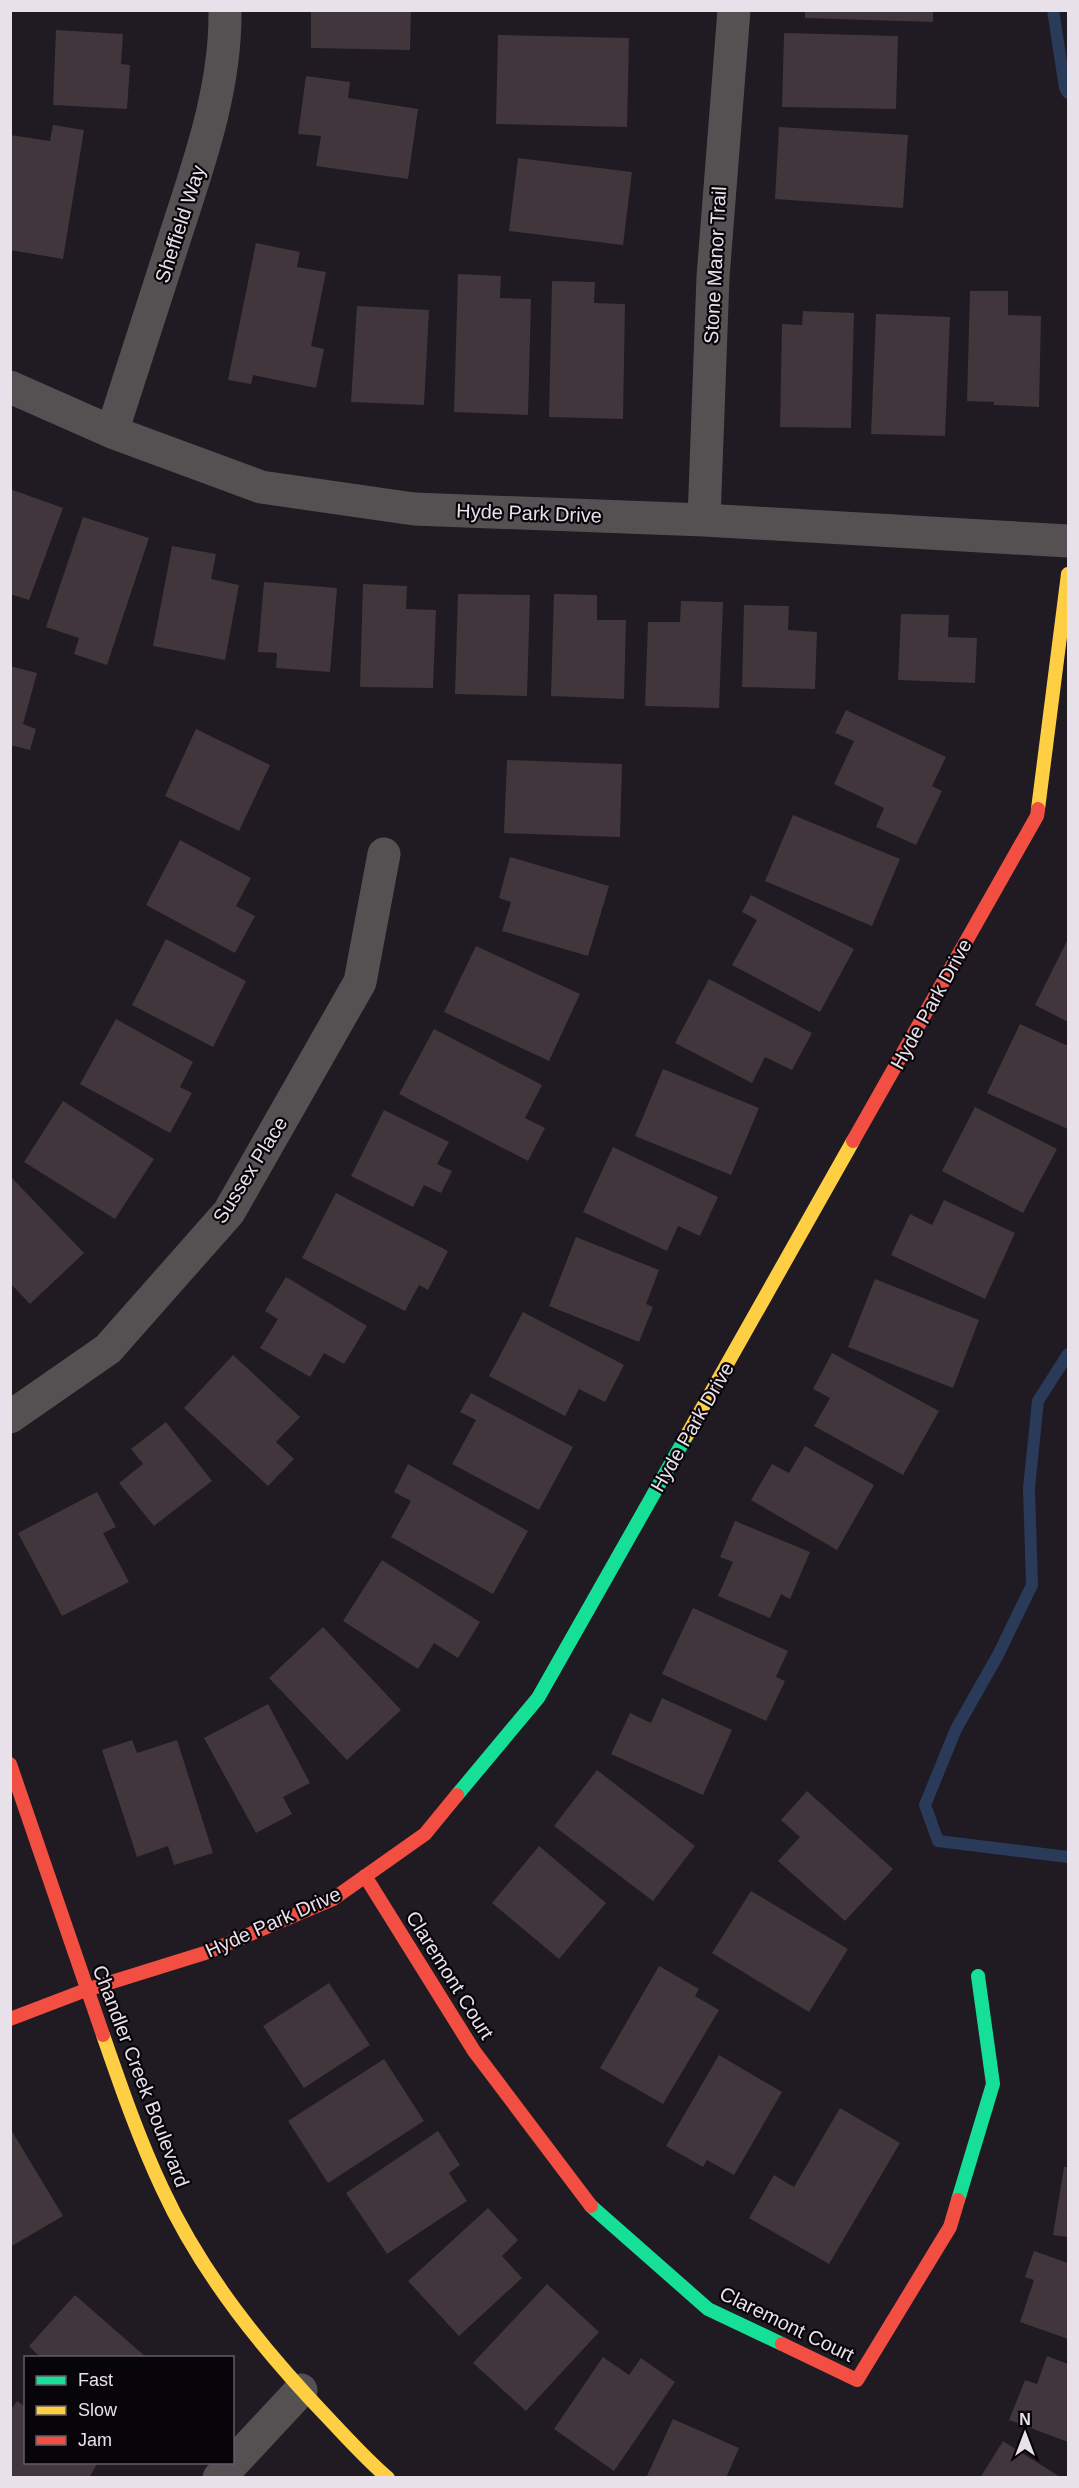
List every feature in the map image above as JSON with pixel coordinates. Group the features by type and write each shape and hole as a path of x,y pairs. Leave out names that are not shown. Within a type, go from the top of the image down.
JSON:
{"street":[{"name":"Sheffield Way","path":"112,432 205,146 217,97 225,10"},
{"name":"Stone Manor Trail","path":"704,519 713,277 734,10"},
{"name":"Hyde Park Drive","path":"10,387 112,432 261,487 272,489 414,509 704,519 1068,541"},
{"name":"Hyde Park Drive","path":"10,2019 86,1990 208,1952 333,1899 425,1834 538,1698 1037,816 1068,574"},
{"name":"Sussex Place","path":"10,1418 108,1349 230,1212 360,982 384,854"},
{"name":"Chandler Creek Boulevard","path":"10,1764 86,1990 125,2099 162,2189 193,2247 243,2321 301,2390 388,2478"},
{"name":"Claremont Court","path":"365,1876 474,2051 591,2206 708,2309 857,2380 950,2227 993,2084 978,1976"},
{"path":"234,2462 301,2390"},
{"path":"219,2478 232,2464"}],"building":[{"path":"311,10 411,10 410,50 311,48"},
{"path":"805,10 933,10 933,22 805,18"},
{"path":"56,30 123,34 121,64 130,65 127,109 53,105"},
{"path":"784,33 898,36 896,109 782,107"},
{"path":"498,35 629,38 627,127 496,124"},
{"path":"306,76 350,82 348,98 418,109 408,179 316,166 321,136 298,134"},
{"path":"53,125 84,130 63,259 10,250 10,135 50,141"},
{"path":"779,127 908,135 903,208 775,199"},
{"path":"518,158 632,172 623,245 509,231"},
{"path":"256,243 300,252 297,267 326,272 311,346 324,349 316,388 253,375 251,384 228,380"},
{"path":"458,274 501,276 500,298 531,299 528,415 454,412"},
{"path":"552,281 595,282 594,303 625,304 623,419 549,417"},
{"path":"970,291 1008,291 1008,315 1041,316 1039,407 967,401"},
{"path":"357,306 429,310 424,405 351,402"},
{"path":"803,311 854,313 851,428 780,427 782,324 802,325"},
{"path":"876,314 950,317 945,436 871,434"},
{"path":"10,489 63,508 29,600 10,594"},
{"path":"83,517 149,538 107,665 74,654 79,638 46,627"},
{"path":"172,546 216,554 211,579 239,585 225,660 153,646"},
{"path":"264,582 337,588 330,672 276,668 277,653 258,652"},
{"path":"363,584 407,586 406,609 436,610 433,688 360,687"},
{"path":"458,594 530,595 527,696 455,694"},
{"path":"554,594 597,595 597,620 626,620 624,699 551,696"},
{"path":"681,601 723,602 719,708 645,706 648,622 680,622"},
{"path":"744,605 789,606 788,630 817,632 815,689 742,687"},
{"path":"901,614 949,615 948,637 977,638 975,683 898,680"},
{"path":"10,666 37,673 23,724 36,729 30,750 10,745"},
{"path":"846,710 946,757 932,786 942,791 916,845 876,827 884,808 834,784 854,741 835,733"},
{"path":"196,729 270,765 239,831 165,796"},
{"path":"507,760 622,764 620,837 504,833"},
{"path":"793,815 900,859 872,926 765,881"},
{"path":"180,840 251,878 236,906 255,916 235,953 146,905"},
{"path":"510,857 609,886 588,956 502,931 511,902 499,898"},
{"path":"751,895 854,949 820,1012 732,965 757,920 742,912"},
{"path":"166,939 246,981 213,1047 132,1005"},
{"path":"1068,939 1068,1022 1035,1005"},
{"path":"476,946 580,994 549,1061 444,1012"},
{"path":"709,979 812,1033 792,1070 765,1057 752,1083 675,1043"},
{"path":"116,1019 193,1062 180,1087 192,1093 170,1133 80,1084"},
{"path":"1020,1024 1068,1046 1068,1129 987,1093"},
{"path":"434,1029 542,1085 525,1118 545,1128 528,1161 399,1094"},
{"path":"663,1069 759,1108 731,1175 635,1136"},
{"path":"63,1101 154,1159 115,1219 24,1162"},
{"path":"975,1107 1057,1149 1023,1213 942,1171"},
{"path":"384,1110 449,1142 437,1164 452,1171 441,1193 424,1185 413,1207 351,1176"},
{"path":"613,1147 718,1197 700,1236 678,1226 667,1251 583,1212"},
{"path":"10,1176 84,1253 30,1304 10,1283"},
{"path":"336,1193 448,1251 428,1290 419,1285 405,1311 302,1258"},
{"path":"944,1200 1015,1233 985,1299 891,1255 910,1214 932,1225"},
{"path":"576,1237 659,1270 646,1304 653,1307 639,1342 549,1306"},
{"path":"286,1277 367,1326 344,1364 324,1353 310,1377 260,1348 278,1319 265,1311"},
{"path":"875,1279 979,1320 953,1388 848,1347"},
{"path":"523,1312 624,1365 605,1402 579,1389 565,1416 489,1376"},
{"path":"832,1353 939,1411 903,1475 814,1426 830,1398 813,1389"},
{"path":"233,1355 300,1417 276,1442 294,1459 268,1486 184,1408"},
{"path":"471,1393 573,1447 539,1510 452,1464 476,1420 460,1412"},
{"path":"166,1422 212,1481 154,1526 119,1483 143,1464 131,1449"},
{"path":"805,1446 874,1485 837,1550 751,1500 772,1464 789,1473"},
{"path":"408,1464 528,1531 493,1594 391,1537 411,1501 394,1492"},
{"path":"97,1492 116,1527 103,1533 129,1582 62,1616 18,1533"},
{"path":"735,1521 810,1552 790,1599 781,1594 770,1618 718,1596 733,1562 720,1557"},
{"path":"382,1560 480,1622 458,1658 434,1643 418,1669 343,1621"},
{"path":"693,1608 788,1651 776,1677 785,1681 766,1721 662,1674"},
{"path":"323,1627 401,1710 347,1760 269,1678"},
{"path":"662,1698 732,1730 703,1795 611,1754 630,1713 651,1723"},
{"path":"268,1704 310,1783 283,1797 292,1814 256,1833 204,1738"},
{"path":"132,1740 137,1753 177,1740 213,1853 174,1865 168,1846 137,1857 102,1750"},
{"path":"597,1770 695,1846 653,1901 554,1826"},
{"path":"807,1791 893,1869 845,1921 778,1861 800,1837 781,1820"},
{"path":"539,1846 606,1903 559,1959 492,1903"},
{"path":"751,1891 848,1949 809,2012 712,1953"},
{"path":"659,1966 699,1989 695,1996 719,2010 663,2104 600,2068"},
{"path":"329,1983 370,2045 304,2088 263,2026"},
{"path":"719,2055 782,2092 734,2175 707,2160 703,2167 666,2146"},
{"path":"384,2059 424,2121 328,2183 288,2121"},
{"path":"840,2108 900,2143 829,2264 749,2218 774,2175 794,2187"},
{"path":"10,2128 63,2216 10,2247"},
{"path":"438,2131 460,2165 449,2173 467,2201 387,2254 346,2193"},
{"path":"1064,2167 1068,2167 1068,2237 1053,2235"},
{"path":"488,2208 518,2240 502,2256 522,2278 459,2336 408,2281"},
{"path":"1034,2251 1068,2263 1068,2339 1020,2322 1034,2280 1025,2277"},
{"path":"547,2284 599,2332 526,2411 473,2363"},
{"path":"75,2295 145,2356 39,2356 29,2346"},
{"path":"1047,2356 1068,2364 1068,2442 1009,2420 1025,2380 1037,2384"},
{"path":"603,2357 629,2375 641,2358 675,2382 614,2471 554,2429"},
{"path":"17,2401 24,2406 24,2464 97,2464 89,2478 10,2478 10,2411"},
{"path":"673,2419 739,2448 726,2478 646,2478"},
{"path":"1003,2441 1062,2478 980,2478"}],"waterway":[{"path":"1053,10 1065,88 1068,93"},
{"path":"1068,1354 1038,1401 1029,1488 1032,1585 998,1655 956,1729 925,1805 938,1841 1068,1857"}],"traffic: fast":[{"path":"457,1795 538,1698 687,1435"},
{"path":"958,2200 993,2084 978,1976"},
{"path":"591,2206 708,2309 782,2344"}],"traffic: slow":[{"path":"1038,809 1068,574"},
{"path":"687,1435 853,1141"},
{"path":"103,2035 131,2113 162,2188 178,2220 215,2281 258,2339 305,2394 388,2478"}],"traffic: jam":[{"path":"853,1141 1037,816 1038,809"},
{"path":"10,1764 103,2035"},
{"path":"10,2019 86,1990 208,1952 333,1899 425,1834 457,1795"},
{"path":"365,1876 474,2051 591,2206"},
{"path":"782,2344 857,2380 950,2227 958,2200"}]}
